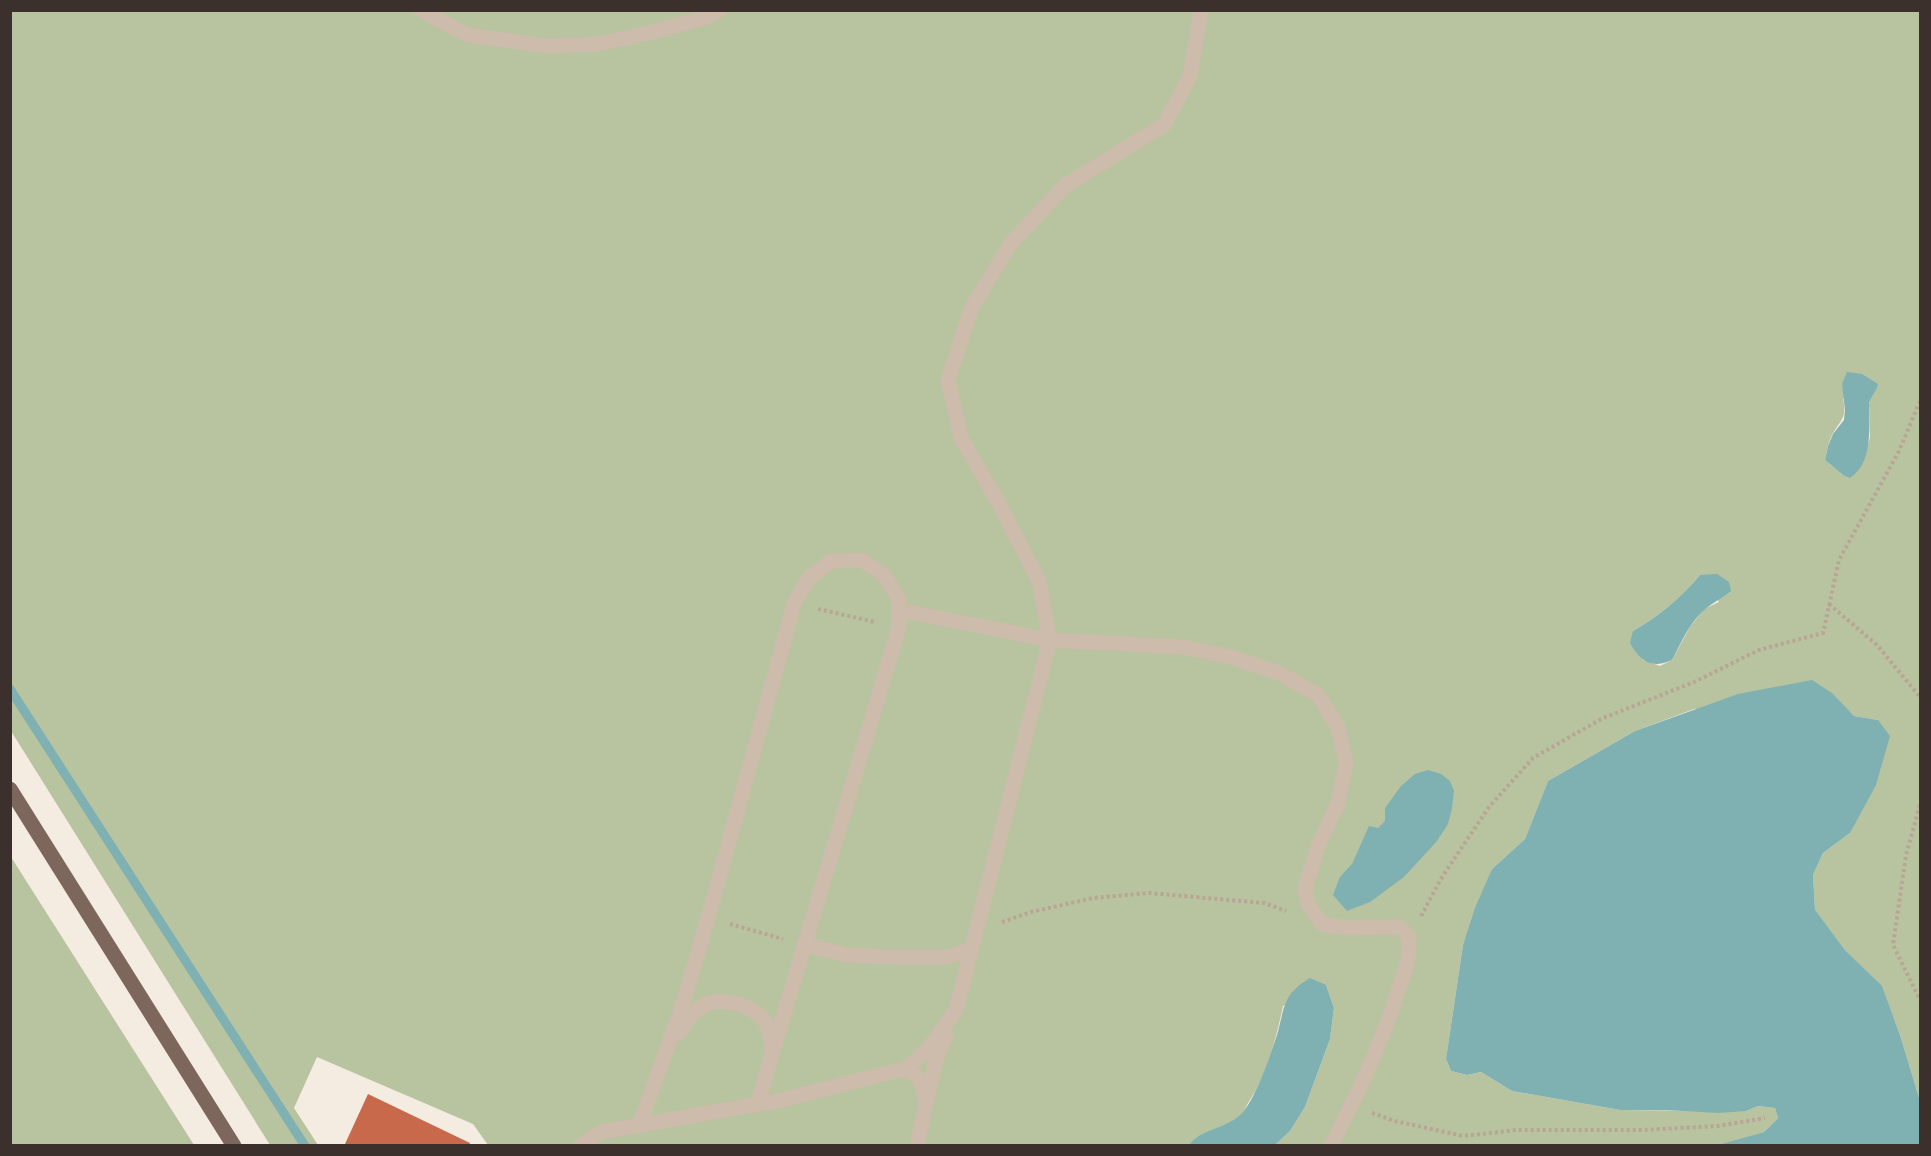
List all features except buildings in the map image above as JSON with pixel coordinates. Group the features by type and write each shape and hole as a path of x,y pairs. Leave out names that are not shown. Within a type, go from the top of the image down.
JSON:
{"main road":[{"path":"10,789 234,1146"}],"street":[{"path":"421,10 467,35 547,46 598,44 660,30 706,17 720,10"},
{"path":"917,1146 936,1060 956,1010 1050,640 1039,581 998,502 961,438 948,380 970,309 1011,243 1066,185 1164,125 1190,76 1201,10"},
{"path":"639,1126 668,1049 708,918 794,604 808,579 831,561 862,560 884,575 899,599 899,627 756,1105"},
{"path":"899,610 1050,640 1183,647 1231,657 1279,674 1318,695 1338,727 1346,763 1338,803 1319,844 1305,888 1308,904 1322,924 1347,928 1399,927 1409,937 1410,954 1389,1021 1352,1105 1330,1146"},
{"path":"804,944 846,955 894,957 948,957 971,949"},
{"path":"668,1049 687,1020 696,1012 705,1005 726,1001 751,1009 767,1025 772,1051"},
{"path":"580,1146 601,1132 756,1105 907,1068 928,1049 956,1010"},
{"path":"907,1068 920,1080 926,1103"}],"path":[{"path":"1409,937 1442,878 1489,807 1533,758 1601,718 1694,682 1759,650 1823,633 1839,560 1899,452 1920,400"},
{"path":"794,604 899,627"},
{"path":"1829,604 1877,645 1920,697"},
{"path":"1920,805 1906,855 1893,945 1920,1000"},
{"path":"976,932 1031,912 1094,898 1149,893 1264,903 1322,924"},
{"path":"708,918 804,944"},
{"path":"1352,1105 1395,1121 1463,1136 1516,1130 1642,1130 1718,1126 1765,1118"}],"green space":[{"path":"11,11 1920,11 1920,1101 1900,1035 1882,987 1845,950 1815,911 1813,875 1823,853 1850,833 1878,720 1854,716 1846,709 1694,709 1635,731 1548,781 1525,839 1492,869 1463,945 1446,1059 1451,1071 1467,1075 1481,1072 1512,1091 1620,1110 1746,1111 1758,1106 1775,1108 1778,1118 1764,1132 1718,1146 1275,1145 1290,1131 1305,1107 1330,1039 1334,1008 1326,985 1283,1006 1266,1068 1242,1114 1235,1120 1200,1136 1189,1145 488,1145 473,1124 317,1057 294,1108 318,1145 270,1145 11,731","holes":["1872,394 1869,404 1870,437 1864,459 1843,475 1825,460 1831,438 1844,415 1843,398","1700,575 1719,602 1704,609 1690,627 1672,660 1660,666 1643,660 1633,631 1669,606"]},
{"path":"11,857 194,1145 11,1145"}],"water":[{"path":"1847,372 1862,374 1878,384 1869,403 1869,435 1866,455 1863,464 1850,478 1825,460 1833,434 1844,420 1842,384"},
{"path":"1717,574 1729,582 1731,591 1698,616 1672,660 1652,664 1638,655 1630,643 1633,631 1669,606 1700,575"},
{"path":"1812,680 1832,693 1854,716 1878,720 1890,736 1876,785 1850,833 1823,853 1813,875 1815,910 1845,950 1882,986 1920,1101 1920,1145 1718,1145 1764,1132 1778,1118 1775,1108 1758,1106 1746,1111 1718,1113 1620,1110 1512,1091 1481,1072 1467,1075 1451,1071 1446,1059 1463,945 1475,908 1492,869 1525,839 1548,781 1635,731 1738,694"},
{"path":"1428,770 1441,774 1450,781 1454,791 1448,824 1437,841 1404,877 1370,902 1347,911 1333,895 1340,877 1352,864 1369,826 1378,828 1385,821 1385,808 1401,786 1415,774"},
{"path":"1310,978 1326,985 1334,1008 1330,1039 1305,1107 1290,1131 1275,1145 1189,1145 1206,1132 1234,1120 1246,1109 1266,1066 1286,1002 1294,990"}],"waterway":[{"path":"10,689 305,1146"}]}
